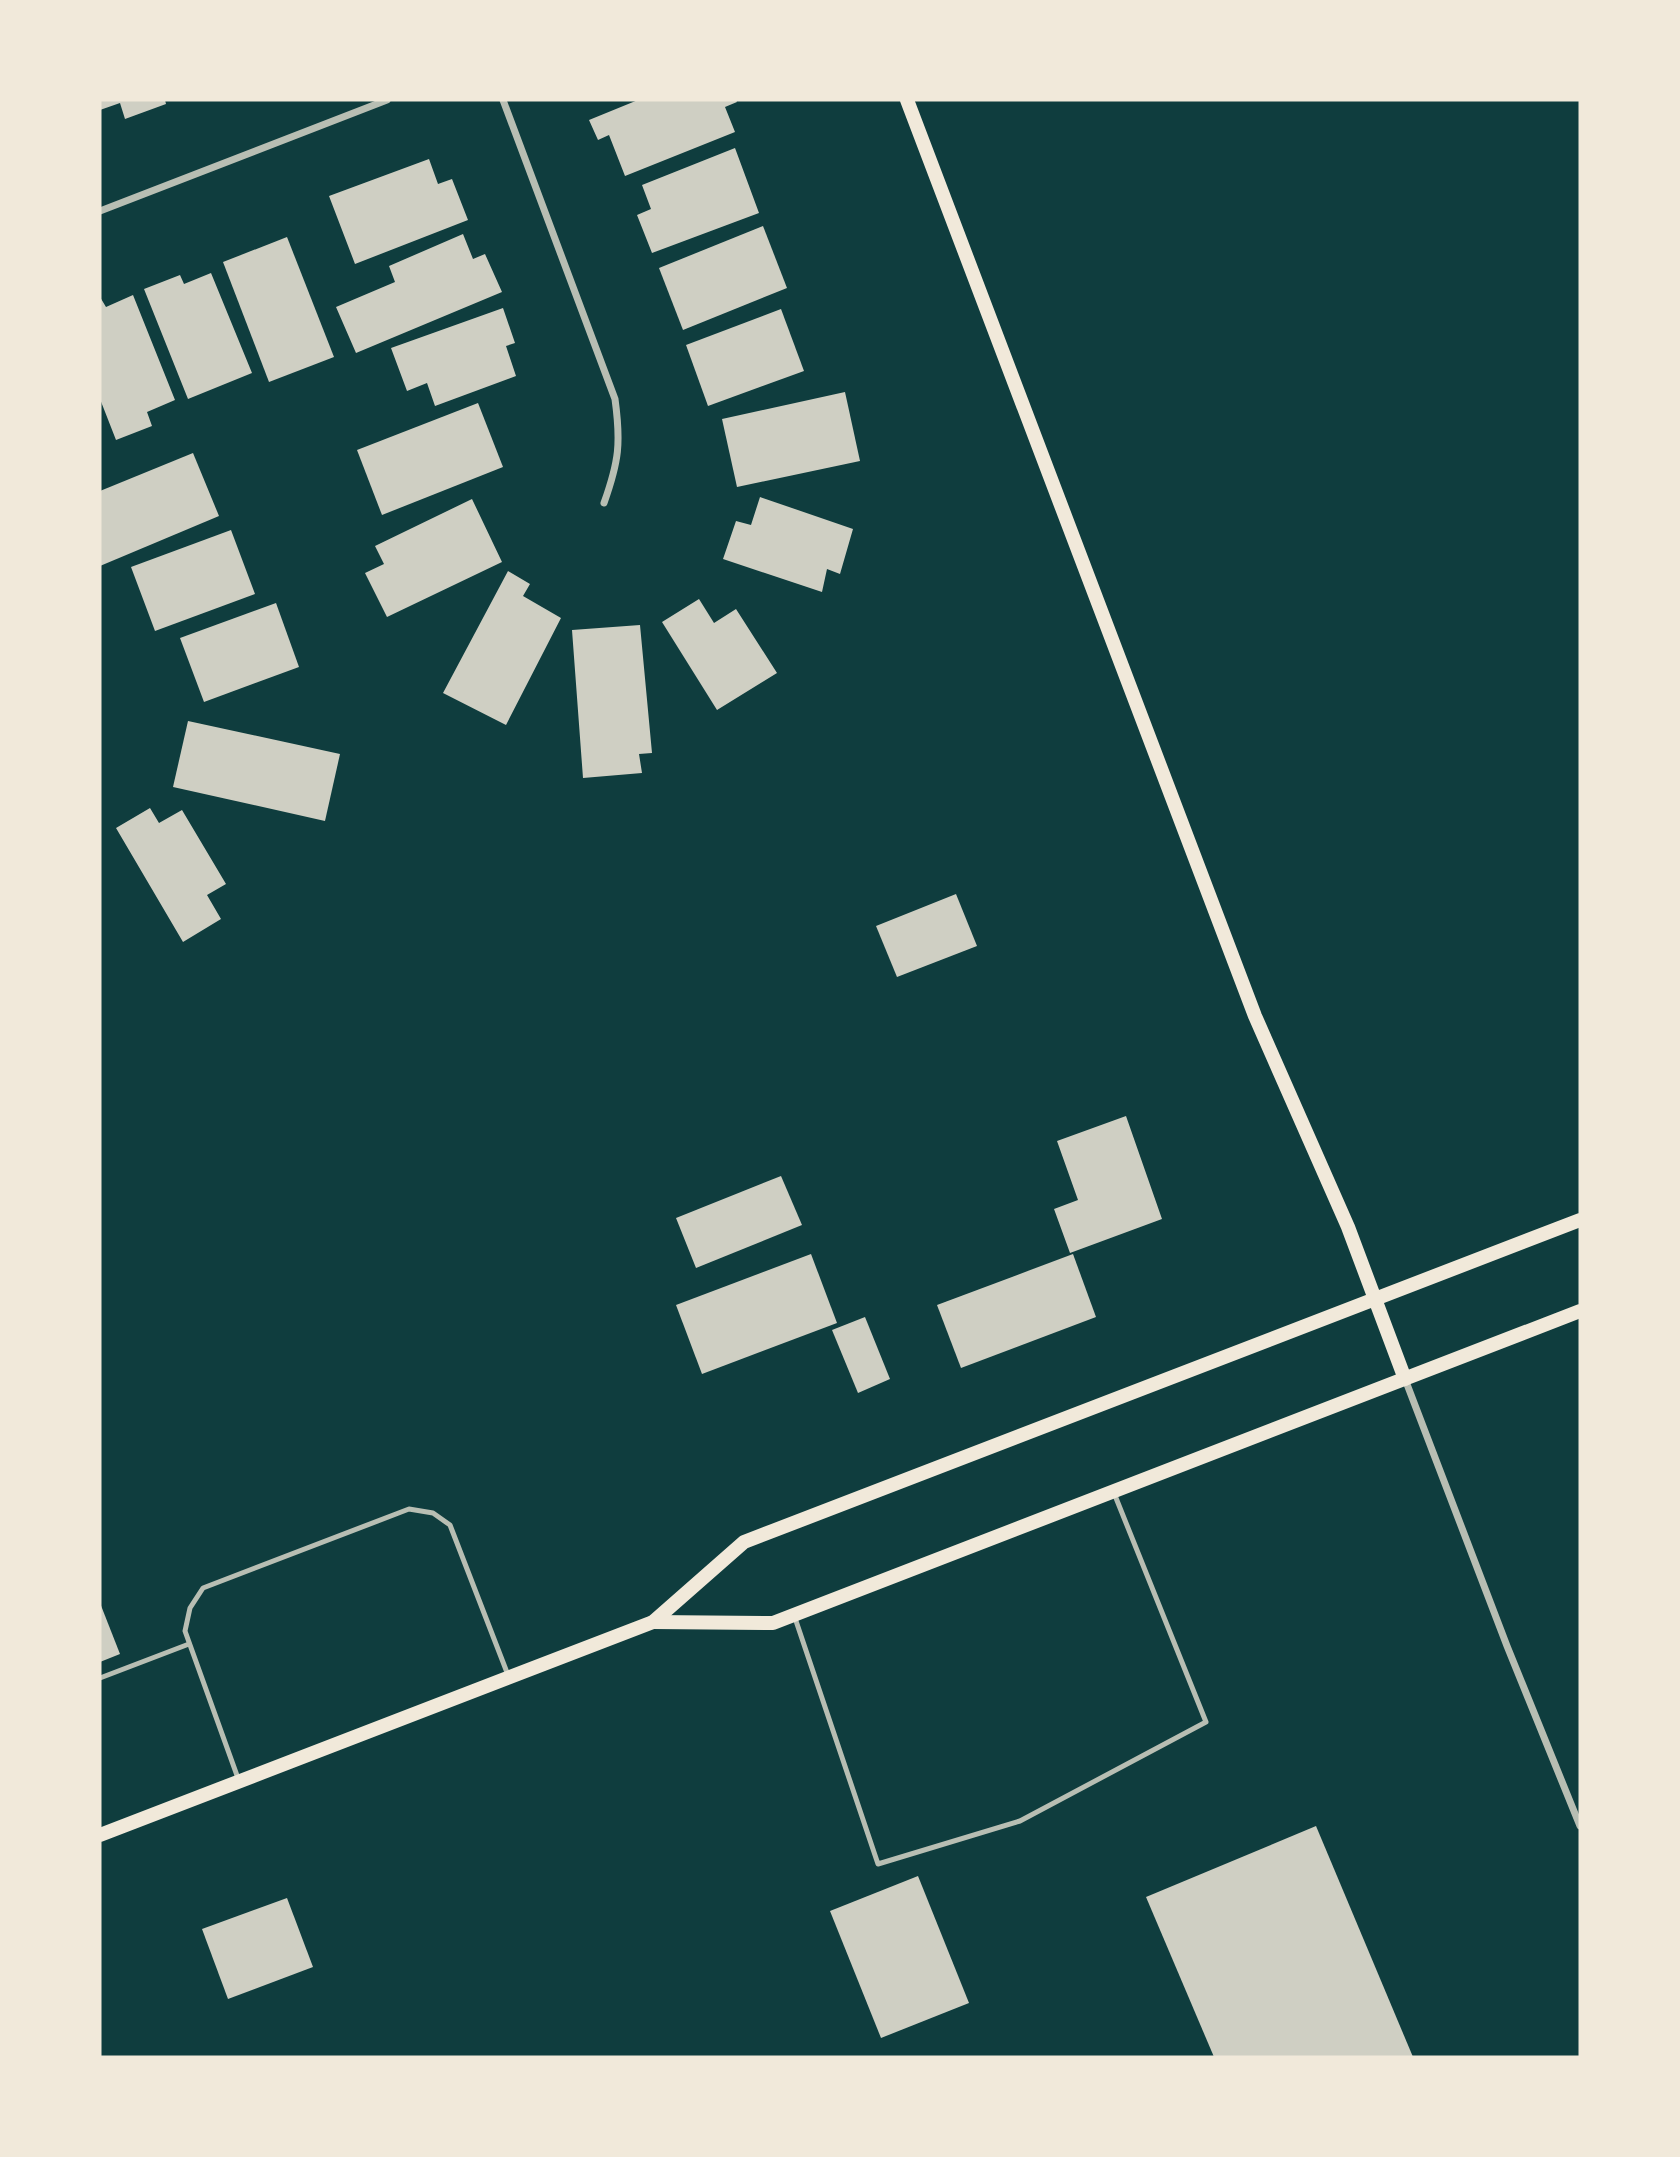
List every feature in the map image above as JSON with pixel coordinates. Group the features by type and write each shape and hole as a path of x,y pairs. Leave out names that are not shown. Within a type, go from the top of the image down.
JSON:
{"main road":[{"path":"907,100 1255,1016 1348,1227 1405,1379"},
{"path":"100,1835 653,1622 744,1542 1580,1220"},
{"path":"653,1622 773,1623 1580,1311"}],"street":[{"path":"100,211 387,100"},
{"path":"503,100 615,399 621,439 616,469 604,503"},
{"path":"1405,1379 1507,1646 1580,1825"}],"lane":[{"path":"794,1615 878,1864 1020,1821 1206,1722 1114,1492"},
{"path":"239,1781 185,1632 190,1608 203,1588 409,1509 433,1513 450,1525 509,1677"},
{"path":"100,1678 189,1644"}],"building":[{"path":"100,100 165,100 166,104 125,119 120,103 100,110"},
{"path":"638,100 736,100 737,102 725,107 735,132 625,176 609,135 598,140 589,120"},
{"path":"735,148 759,213 652,253 637,215 651,209 642,185"},
{"path":"429,159 438,184 452,179 468,220 355,264 329,196"},
{"path":"763,226 787,288 683,330 659,268"},
{"path":"463,234 473,259 485,254 502,292 356,353 336,307 395,282 389,266"},
{"path":"287,237 334,357 269,382 223,262"},
{"path":"211,273 252,373 188,399 144,289 180,275 184,284"},
{"path":"133,295 175,400 147,412 152,426 116,440 100,399 100,297 106,307"},
{"path":"503,308 515,343 506,346 516,376 435,406 427,383 407,391 391,348"},
{"path":"781,309 804,371 708,406 686,345"},
{"path":"845,392 860,461 737,487 722,419"},
{"path":"478,403 503,467 382,515 357,450"},
{"path":"193,453 219,516 100,566 100,491"},
{"path":"760,497 853,529 840,574 827,569 822,592 723,559 736,521 751,525"},
{"path":"472,499 502,562 387,617 365,573 384,564 375,546"},
{"path":"231,530 255,594 155,631 131,567"},
{"path":"508,571 530,584 523,596 561,618 506,725 443,693"},
{"path":"699,599 714,623 736,609 777,673 717,710 662,622"},
{"path":"276,603 299,667 204,702 180,638"},
{"path":"640,625 652,753 639,754 642,773 583,778 572,630"},
{"path":"188,721 340,754 325,821 173,787"},
{"path":"150,808 159,823 182,810 226,884 207,895 221,919 183,942 116,828"},
{"path":"956,894 977,946 897,977 876,926"},
{"path":"1126,1116 1162,1219 1070,1253 1054,1209 1078,1200 1057,1141"},
{"path":"781,1176 802,1225 696,1268 676,1218"},
{"path":"811,1254 837,1323 702,1374 676,1305"},
{"path":"1073,1254 1096,1317 961,1368 937,1305"},
{"path":"865,1317 890,1379 858,1393 832,1330"},
{"path":"100,1603 120,1654 100,1662"},
{"path":"1316,1826 1413,2057 1214,2057 1146,1897"},
{"path":"918,1876 969,2003 881,2038 830,1911"},
{"path":"287,1898 313,1967 228,1999 202,1929"}]}
